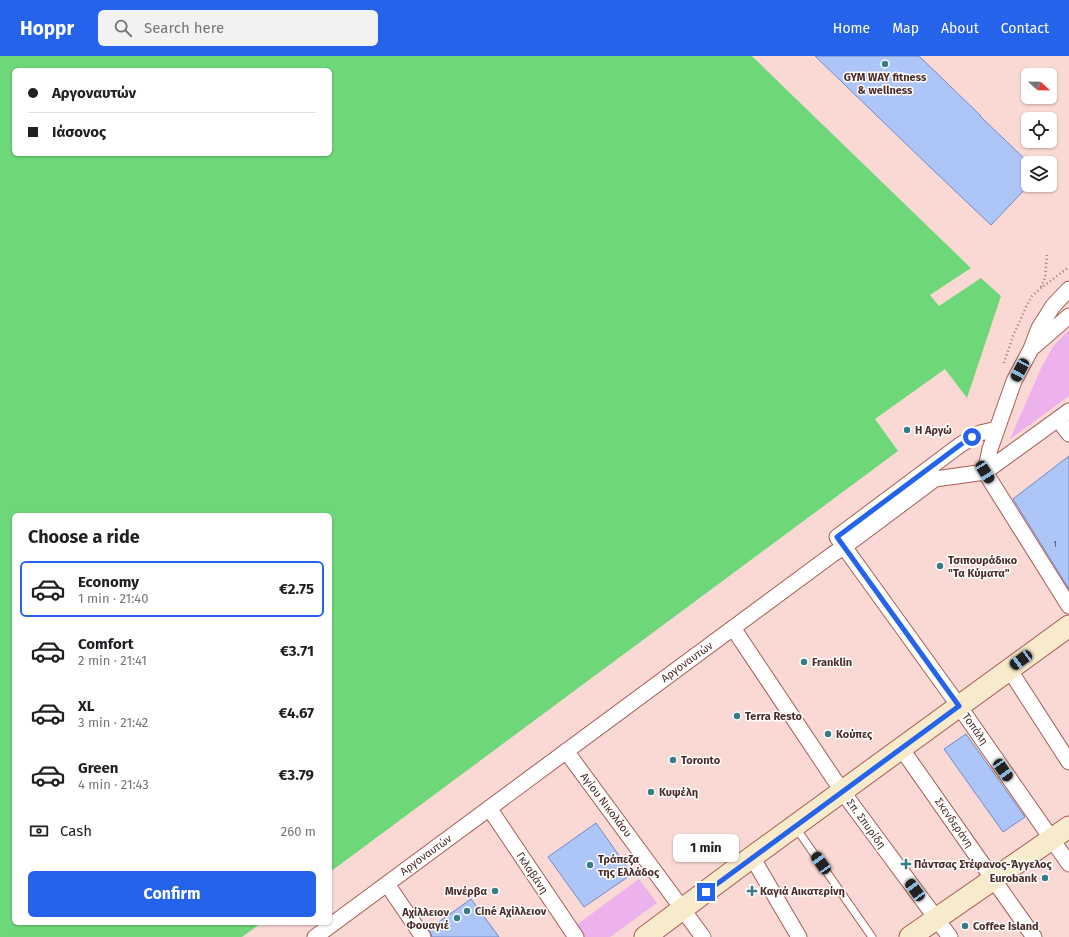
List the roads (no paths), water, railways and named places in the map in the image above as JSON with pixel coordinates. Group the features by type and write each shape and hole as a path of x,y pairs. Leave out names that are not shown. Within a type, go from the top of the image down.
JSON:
{"main road":[{"path":"647,936 752,857 1069,626"},
{"path":"910,937 1069,827"}],"street":[{"path":"1069,289 1053,306 1046,317 1035,336 1031,349 1014,381 990,449 985,472 1069,606"},
{"path":"1031,349 1069,316"},
{"path":"1064,415 1069,434"},
{"name":"Αργοναυτών","path":"840,542 935,479 985,472 1064,415"},
{"name":"Αργοναυτών","path":"332,924 833,554 840,542 960,445 980,433 997,428"},
{"name":"Τοπάλη","path":"840,542 959,706 1069,864"},
{"name":"Σπ. Σπυρίδη","path":"733,628 842,791 950,937"},
{"path":"1009,669 1069,762"},
{"name":"Σκενδεράνη","path":"901,748 1034,937"},
{"name":"Αγίου Νικολάου","path":"566,751 703,937"},
{"name":"Γκλαβάνη","path":"489,808 576,937"},
{"path":"752,857 799,937"},
{"path":"387,884 423,937"},
{"name":"Αργοναυτών","path":"314,937 331,925"}],"lane":[{"path":"795,826 872,937"}],"place":[{"name":"GYM WAY fitness & wellness","path":"885,64"},
{"name":"Η Αργώ","path":"907,430"},
{"name":"Τσιπουράδικο \"Τα Κύματα\"","path":"940,566"},
{"name":"Franklin","path":"804,662"},
{"name":"Terra Resto","path":"737,716"},
{"name":"Κούπες","path":"828,734"},
{"name":"Toronto","path":"673,760"},
{"name":"Κυψέλη","path":"651,792"},
{"name":"Πάντσας Στέφανος-Άγγελος","path":"906,864"},
{"name":"Τράπεζα της Ελλάδος","path":"590,865"},
{"name":"Eurobank","path":"1045,878"},
{"name":"Μινέρβα","path":"495,891"},
{"name":"Καγιά Αικατερίνη","path":"752,891"},
{"name":"Ciné Αχίλλειον","path":"467,911"},
{"name":"Αχίλλειον Φουαγιέ","path":"457,918"},
{"name":"Coffee Island","path":"965,926"}]}
